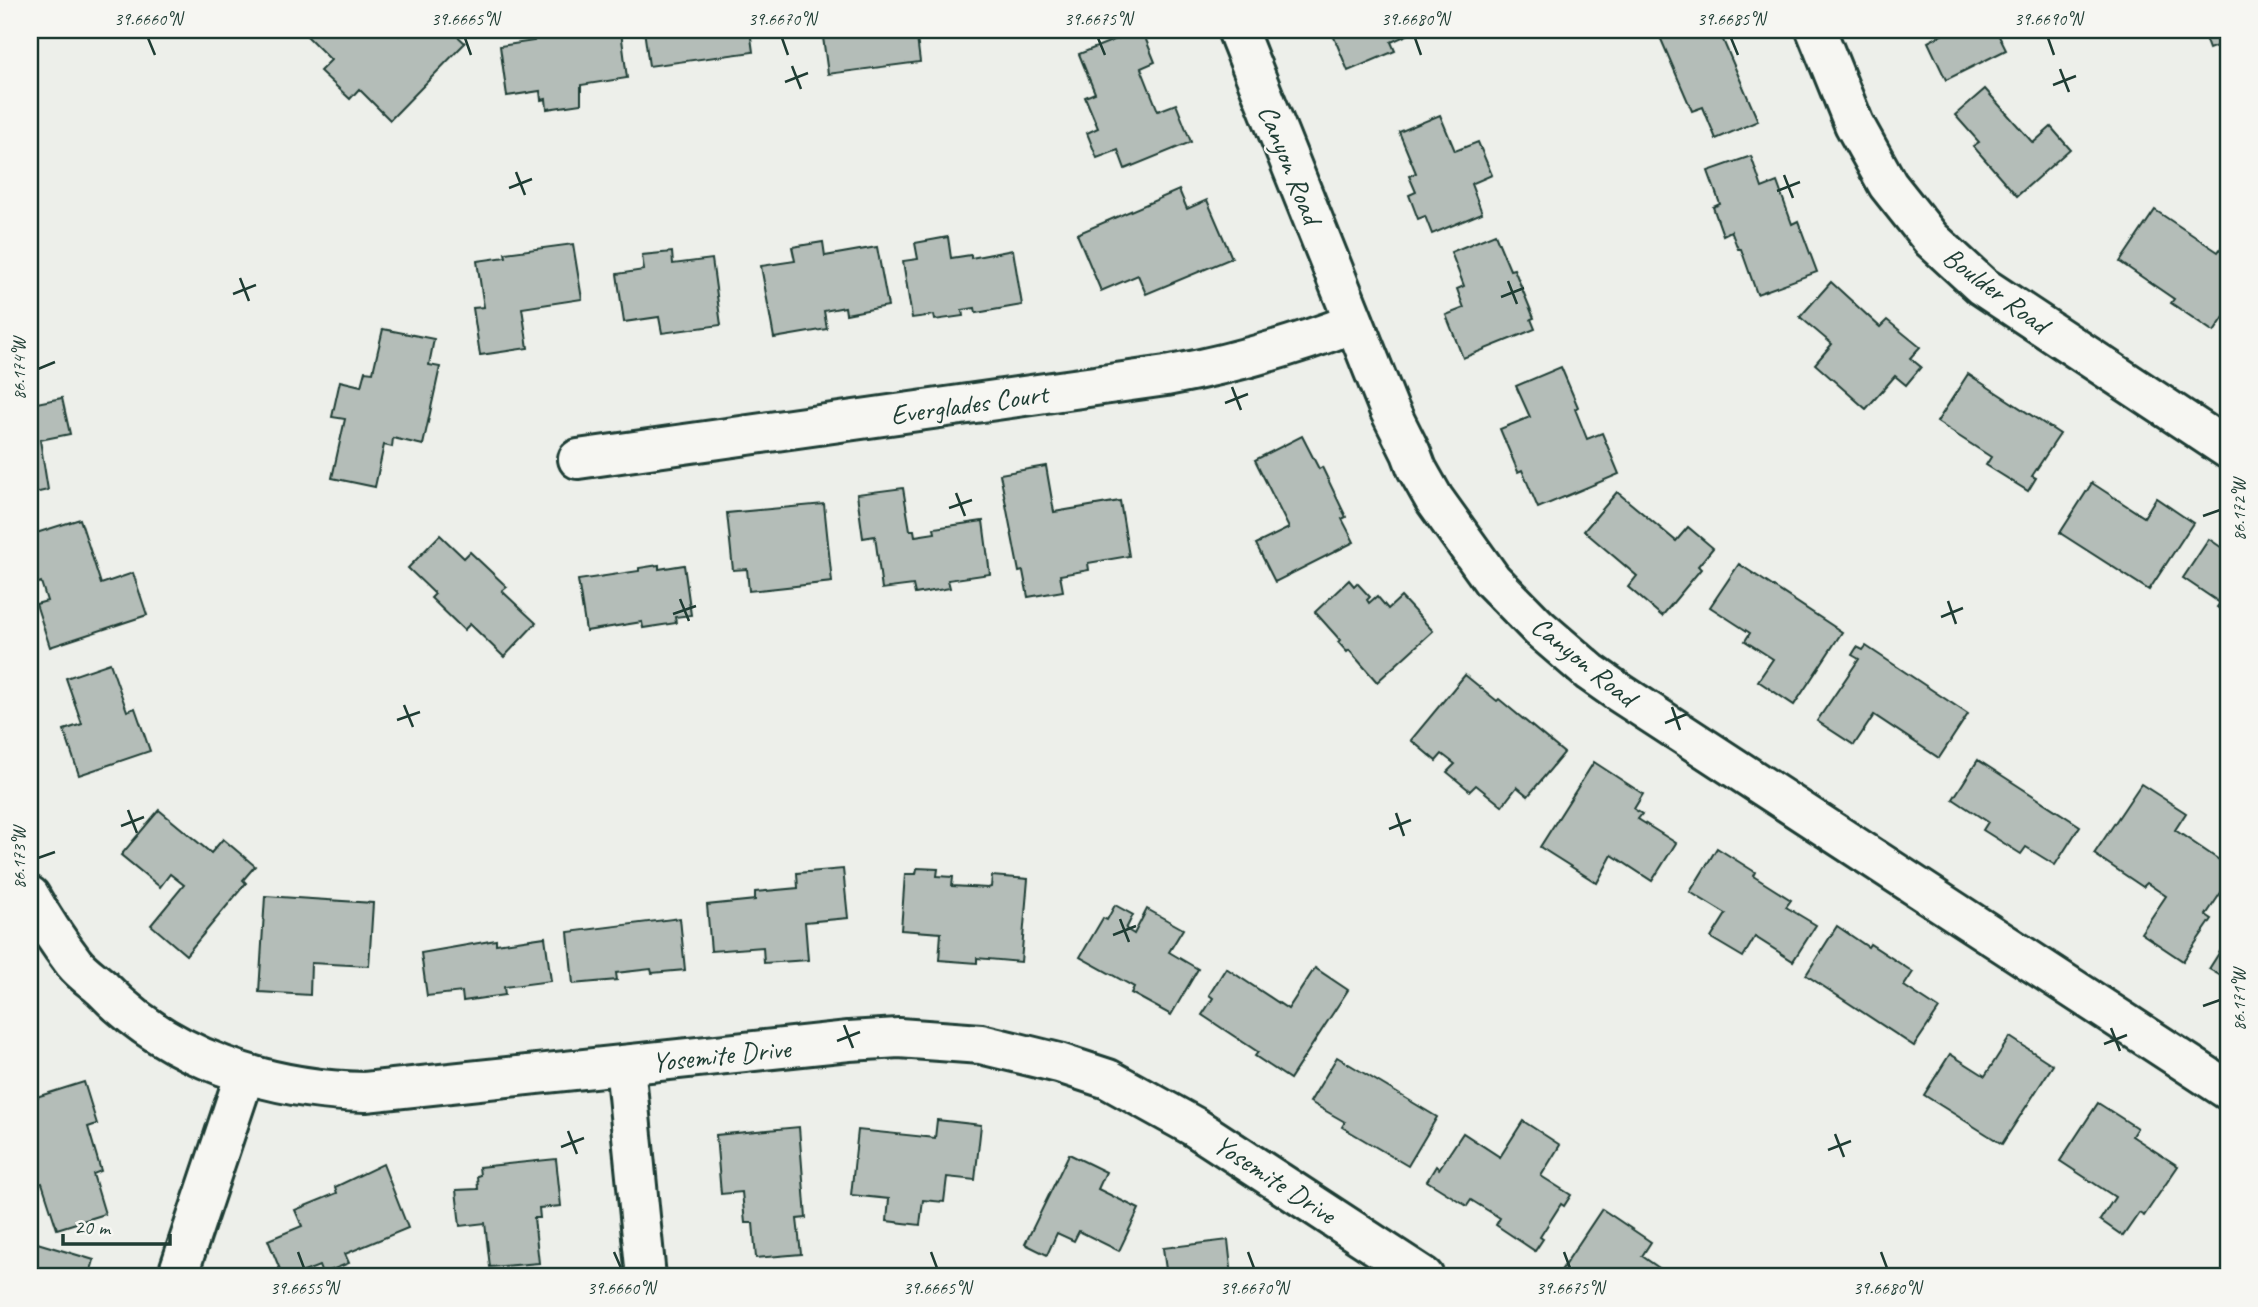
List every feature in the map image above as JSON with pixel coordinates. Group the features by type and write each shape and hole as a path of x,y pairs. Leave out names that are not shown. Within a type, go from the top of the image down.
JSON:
{"street":[{"name":"Canyon Road","path":"1237,30 1389,409 1434,499 1492,580 1539,628 1590,672 1617,691 2228,1090"},
{"name":"Boulder Road","path":"1816,30 1854,124 1888,185 1931,239 1982,286 2228,449"},
{"name":"Everglades Court","path":"578,459 1202,369 1246,360 1354,323"},
{"name":"Yosemite Drive","path":"30,896 47,926 75,964 111,1000 183,1048 244,1074 308,1089 365,1091 882,1038 948,1040 1012,1051 1108,1079 1164,1109 1193,1126 1385,1267 1424,1277"},
{"path":"625,1065 646,1277"},
{"path":"177,1277 244,1074"}],"building":[{"path":"394,30 399,35 404,30 451,30 465,43 390,120 359,89 350,99 320,71 331,60 303,32"},
{"path":"590,30 590,35 621,31 627,78 581,85 581,104 547,109 546,99 541,100 540,91 507,96 500,46 534,41 533,35"},
{"path":"644,30 750,30 753,52 649,66"},
{"path":"822,30 916,30 920,62 828,74"},
{"path":"1142,30 1155,62 1141,68 1158,111 1176,104 1191,142 1125,169 1118,150 1097,158 1087,133 1098,128 1085,97 1095,93 1079,54"},
{"path":"1331,30 1414,32 1391,42 1395,51 1348,71"},
{"path":"1657,30 1711,30 1713,36 1720,33 1758,121 1716,139 1703,107 1692,111"},
{"path":"1946,30 1996,30 2006,50 1946,80 1928,42 1947,32"},
{"path":"2202,30 2228,30 2228,46 2227,42 2209,49"},
{"path":"1985,89 2033,143 2051,127 2070,149 2017,196 1973,146 1979,142 1955,115"},
{"path":"1440,115 1455,151 1478,142 1492,175 1471,184 1482,213 1432,234 1425,216 1418,219 1409,195 1416,192 1409,176 1416,173 1399,132"},
{"path":"1751,156 1762,188 1777,182 1792,224 1798,221 1817,272 1757,294 1741,249 1738,249 1731,231 1723,235 1713,207 1720,204 1708,171"},
{"path":"1179,190 1187,209 1207,200 1232,258 1146,294 1138,275 1101,291 1077,234"},
{"path":"2155,210 2218,252 2223,245 2228,249 2228,311 2214,332 2171,303 2174,299 2120,262"},
{"path":"1495,234 1510,270 1514,269 1534,318 1531,319 1535,329 1463,358 1446,315 1464,308 1457,289 1464,286 1451,252"},
{"path":"948,237 951,258 971,255 971,258 1013,250 1022,305 976,313 975,308 962,310 963,316 935,320 934,315 912,318 903,261 918,259 915,243"},
{"path":"823,242 825,256 877,247 888,306 846,314 845,307 824,311 827,329 774,338 761,266 795,261 792,247"},
{"path":"573,244 582,299 522,308 528,348 480,355 473,308 484,307 477,261 506,257 505,253"},
{"path":"672,252 673,264 712,259 721,325 662,333 659,317 624,322 617,274 644,270 642,255"},
{"path":"1831,282 1880,327 1887,320 1920,347 1910,358 1921,367 1906,385 1895,376 1866,409 1815,364 1832,344 1800,317"},
{"path":"383,329 434,339 429,365 440,367 423,445 393,438 392,447 384,445 375,487 332,478 345,419 332,417 340,381 361,386 365,371 373,372"},
{"path":"1561,367 1578,407 1575,409 1587,439 1602,433 1619,474 1538,508 1522,470 1518,472 1500,429 1530,417 1516,386"},
{"path":"1968,374 2060,434 2032,476 2036,478 2028,491 1986,465 1991,457 1937,422"},
{"path":"62,398 70,434 40,440 48,490 30,494 30,401 32,404"},
{"path":"1302,436 1319,469 1322,467 1346,517 1342,519 1354,542 1275,582 1256,544 1289,528 1255,460"},
{"path":"1046,466 1054,512 1120,501 1129,556 1088,563 1089,570 1060,575 1063,591 1028,597 1023,571 1019,572 1000,474"},
{"path":"2092,483 2144,517 2156,498 2193,523 2149,590 2060,533"},
{"path":"903,488 910,530 914,530 915,536 935,533 934,528 983,521 990,574 948,580 950,588 915,594 913,585 882,589 875,536 863,538 857,494"},
{"path":"1617,492 1676,541 1688,527 1713,548 1698,566 1701,569 1662,616 1628,587 1637,576 1584,531"},
{"path":"824,504 832,582 749,591 747,569 733,570 727,513"},
{"path":"80,519 101,584 133,573 147,615 50,647 36,604 47,601 41,582 30,586 30,535"},
{"path":"440,535 464,558 470,552 507,587 502,591 536,623 504,657 470,624 464,630 431,598 435,594 408,568"},
{"path":"2209,539 2228,552 2228,615 2217,607 2220,603 2183,578"},
{"path":"1739,564 1842,632 1794,705 1758,681 1773,659 1745,641 1750,633 1710,607"},
{"path":"659,565 659,569 684,565 691,615 675,617 676,623 643,628 642,622 586,631 578,580 639,571 639,568"},
{"path":"1349,580 1354,586 1357,583 1370,597 1367,600 1369,603 1377,596 1388,609 1401,597 1433,631 1377,682 1349,650 1347,652 1338,642 1340,640 1315,612"},
{"path":"1866,646 1968,714 1939,758 1874,715 1854,745 1817,721 1859,659 1852,655 1857,647 1863,650"},
{"path":"110,663 127,711 135,708 150,751 79,775 64,730 82,724 66,678"},
{"path":"1465,675 1497,701 1499,699 1564,753 1528,796 1517,787 1502,806 1476,785 1470,791 1447,772 1455,764 1442,754 1436,761 1411,740"},
{"path":"1978,760 2080,826 2055,865 2026,847 2021,854 1983,830 1988,822 1953,799"},
{"path":"1594,762 1643,794 1634,809 1642,814 1638,819 1676,843 1652,881 1612,855 1597,883 1540,847"},
{"path":"2141,784 2186,813 2175,830 2228,866 2228,882 2206,915 2212,919 2183,961 2141,933 2166,896 2147,883 2143,887 2094,854"},
{"path":"159,810 211,853 223,839 255,866 243,880 246,883 186,955 151,925 184,885 170,874 160,887 121,855"},
{"path":"1717,848 1755,872 1753,876 1791,900 1786,907 1816,925 1793,961 1755,937 1743,957 1711,938 1726,914 1690,892"},
{"path":"917,868 938,869 937,876 953,877 952,886 988,888 991,887 992,876 1028,879 1021,962 977,958 977,963 939,960 941,933 901,930 905,874 916,874"},
{"path":"843,869 848,918 805,922 808,960 764,963 763,947 711,951 707,905 755,900 755,892 798,888 797,873"},
{"path":"265,896 373,903 369,966 311,963 310,995 259,992"},
{"path":"1115,905 1133,915 1126,929 1134,934 1147,909 1183,929 1169,952 1198,969 1171,1015 1131,993 1134,987 1080,957 1103,918 1107,920"},
{"path":"680,918 685,970 652,973 651,969 616,973 617,980 573,984 568,932"},
{"path":"1837,926 1913,972 1904,986 1939,1009 1914,1046 1806,975"},
{"path":"545,937 551,981 504,987 505,995 463,1001 462,992 427,996 421,953 496,940 496,944"},
{"path":"2228,939 2228,980 2209,969"},
{"path":"1226,968 1288,1009 1315,968 1348,990 1290,1079 1255,1056 1258,1052 1202,1015 1213,998 1209,995"},
{"path":"2010,1037 2053,1065 2002,1144 1924,1095 1950,1054 1985,1076"},
{"path":"1337,1057 1437,1117 1408,1166 1342,1127 1345,1122 1310,1102"},
{"path":"84,1082 97,1124 88,1127 101,1171 93,1174 105,1214 57,1229 42,1183 30,1187 30,1099"},
{"path":"2098,1103 2137,1128 2132,1136 2178,1166 2144,1216 2139,1213 2123,1236 2100,1220 2115,1197 2060,1161"},
{"path":"937,1120 981,1125 975,1180 947,1177 944,1202 923,1200 920,1225 887,1221 889,1199 851,1195 858,1130 935,1138"},
{"path":"1523,1121 1560,1145 1541,1176 1571,1195 1564,1206 1561,1204 1540,1237 1543,1239 1535,1251 1496,1225 1500,1218 1471,1200 1467,1206 1427,1181 1436,1166 1439,1169 1463,1133 1500,1157"},
{"path":"799,1127 806,1218 797,1219 801,1254 756,1258 753,1223 745,1223 742,1192 721,1194 716,1135"},
{"path":"1069,1154 1106,1172 1098,1189 1139,1209 1119,1251 1079,1231 1074,1241 1057,1233 1047,1255 1025,1244"},
{"path":"556,1159 561,1206 539,1208 540,1218 534,1218 539,1263 490,1267 485,1223 460,1226 456,1190 478,1189 479,1167"},
{"path":"383,1164 408,1228 345,1254 349,1263 322,1274 319,1266 291,1277 283,1277 268,1240 302,1226 295,1210 337,1193 335,1187"},
{"path":"1602,1209 1651,1242 1642,1256 1672,1277 1568,1277 1560,1272"},
{"path":"1228,1240 1232,1277 1167,1277 1163,1248"},
{"path":"34,1242 94,1260 89,1277 30,1277 30,1255"}]}
